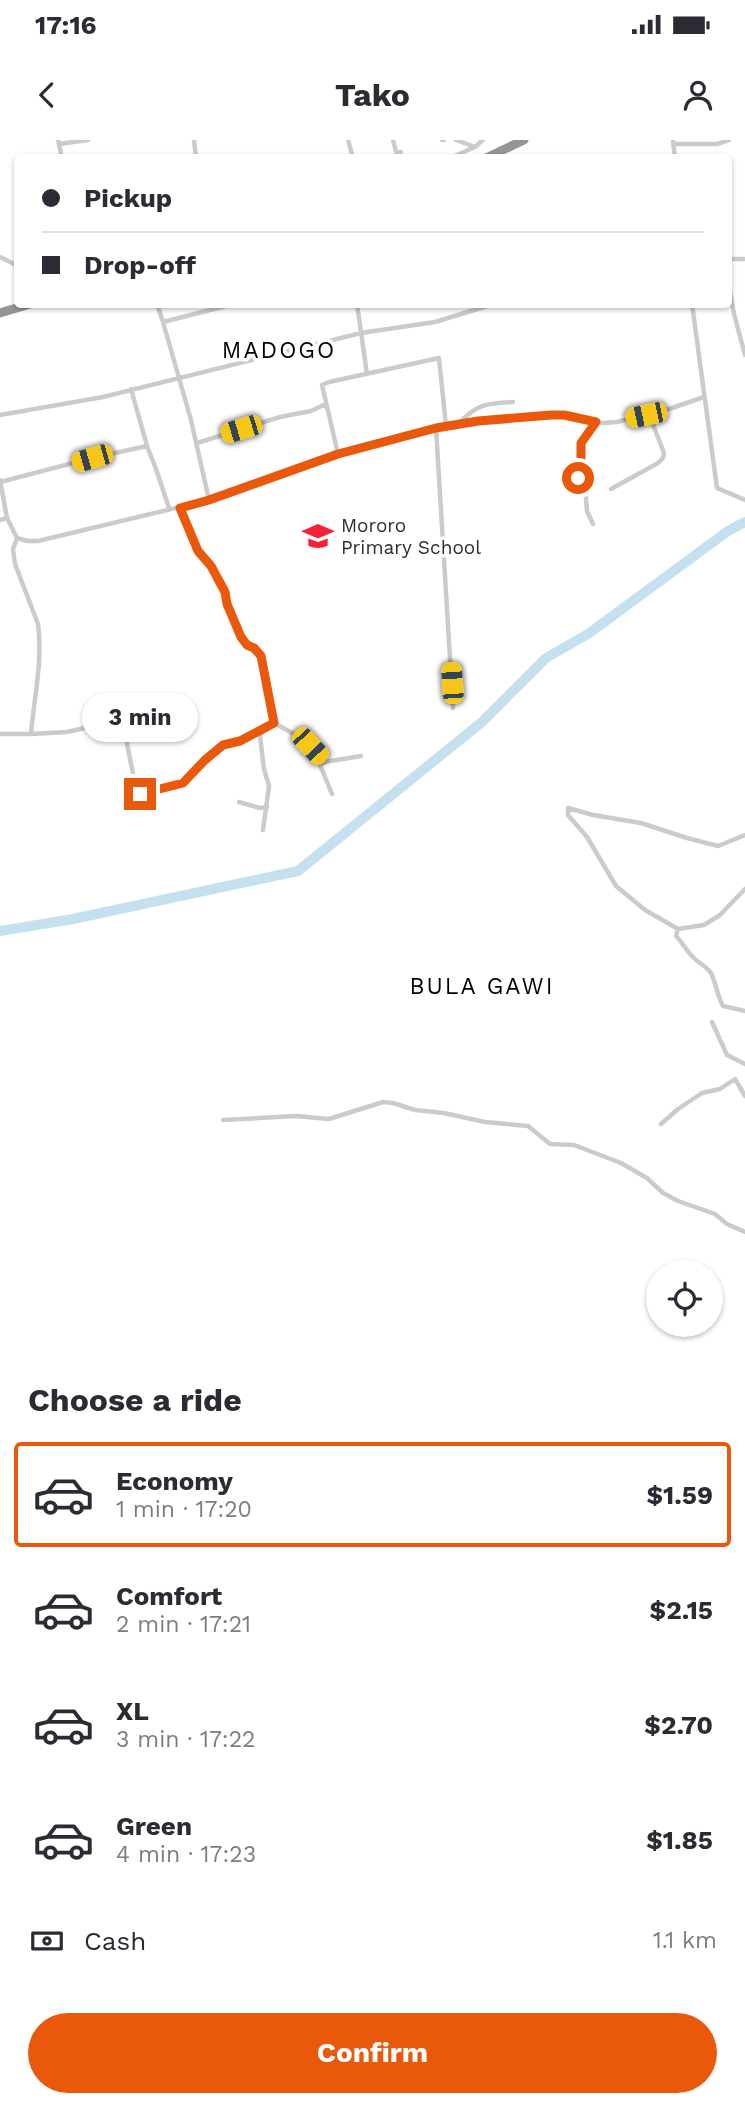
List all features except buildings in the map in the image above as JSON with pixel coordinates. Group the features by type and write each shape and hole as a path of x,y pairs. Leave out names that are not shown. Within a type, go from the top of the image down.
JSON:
{"highway":[{"path":"494,154 524,140"}],"street":[{"path":"58,142 88,140"},
{"path":"393,140 397,152 401,152"},
{"path":"456,140 475,147"},
{"path":"459,154 483,140"},
{"path":"673,142 707,144 729,140"},
{"path":"732,303 745,355"},
{"path":"159,308 197,443 209,500"},
{"path":"163,322 217,308"},
{"path":"358,308 367,374"},
{"path":"0,415 103,397 361,333 435,322 481,308"},
{"path":"693,308 717,488 745,500"},
{"path":"338,454 322,385 439,358 446,426"},
{"path":"131,389 146,446 169,508"},
{"path":"17,538 38,541 169,508 180,508 338,454 436,428 551,415 596,422 617,422 704,397"},
{"path":"457,425 477,407 488,403 513,402"},
{"path":"197,443 280,417 311,411 326,404"},
{"path":"611,489 663,458 664,453 649,414"},
{"path":"593,524 578,478 581,443 596,422"},
{"path":"436,428 453,708"},
{"path":"31,734 39,635 36,617 14,558 13,549 17,538 7,518 0,481 146,446"},
{"path":"180,508 198,551 211,566 225,592 227,604 241,637 261,656 274,723"},
{"path":"0,520 7,518"},
{"path":"0,734 58,733 119,722 124,728 136,789 142,794 183,783 223,745 240,741 274,723"},
{"path":"274,723 296,735 325,762"},
{"path":"263,830 270,786 260,743 264,728"},
{"path":"332,794 320,765 361,756"},
{"path":"239,802 260,808 267,807"},
{"path":"745,835 718,846 641,823 593,816 568,808 568,816 587,837 616,886 645,910 678,929 704,925 720,915 745,889"},
{"path":"678,929 676,936 696,961 705,965 712,975 723,1006 745,1011"},
{"path":"712,1022 727,1055 745,1064"},
{"path":"661,1124 702,1093 720,1089 736,1079 745,1096"},
{"path":"223,1120 296,1116 329,1119 383,1102 485,1122 528,1126 550,1144 574,1145 621,1163 647,1178 663,1193 708,1211 727,1224 745,1231"}],"waterway":[{"path":"0,931 73,919 298,871 482,722 546,658 588,634 728,531 745,522"}],"place":[{"name":"Mororo Primary School","path":"318,536"}],"district":[{"name":"MADOGO","path":"279,350"},
{"name":"BULA GAWI","path":"482,986"}],"route":[{"path":"140,794 183,783 223,745 240,741 274,723 261,656 241,637 227,604 225,592 211,566 198,551 180,508 338,454 436,428 478,421 551,415 596,422 581,443 578,478"}]}
